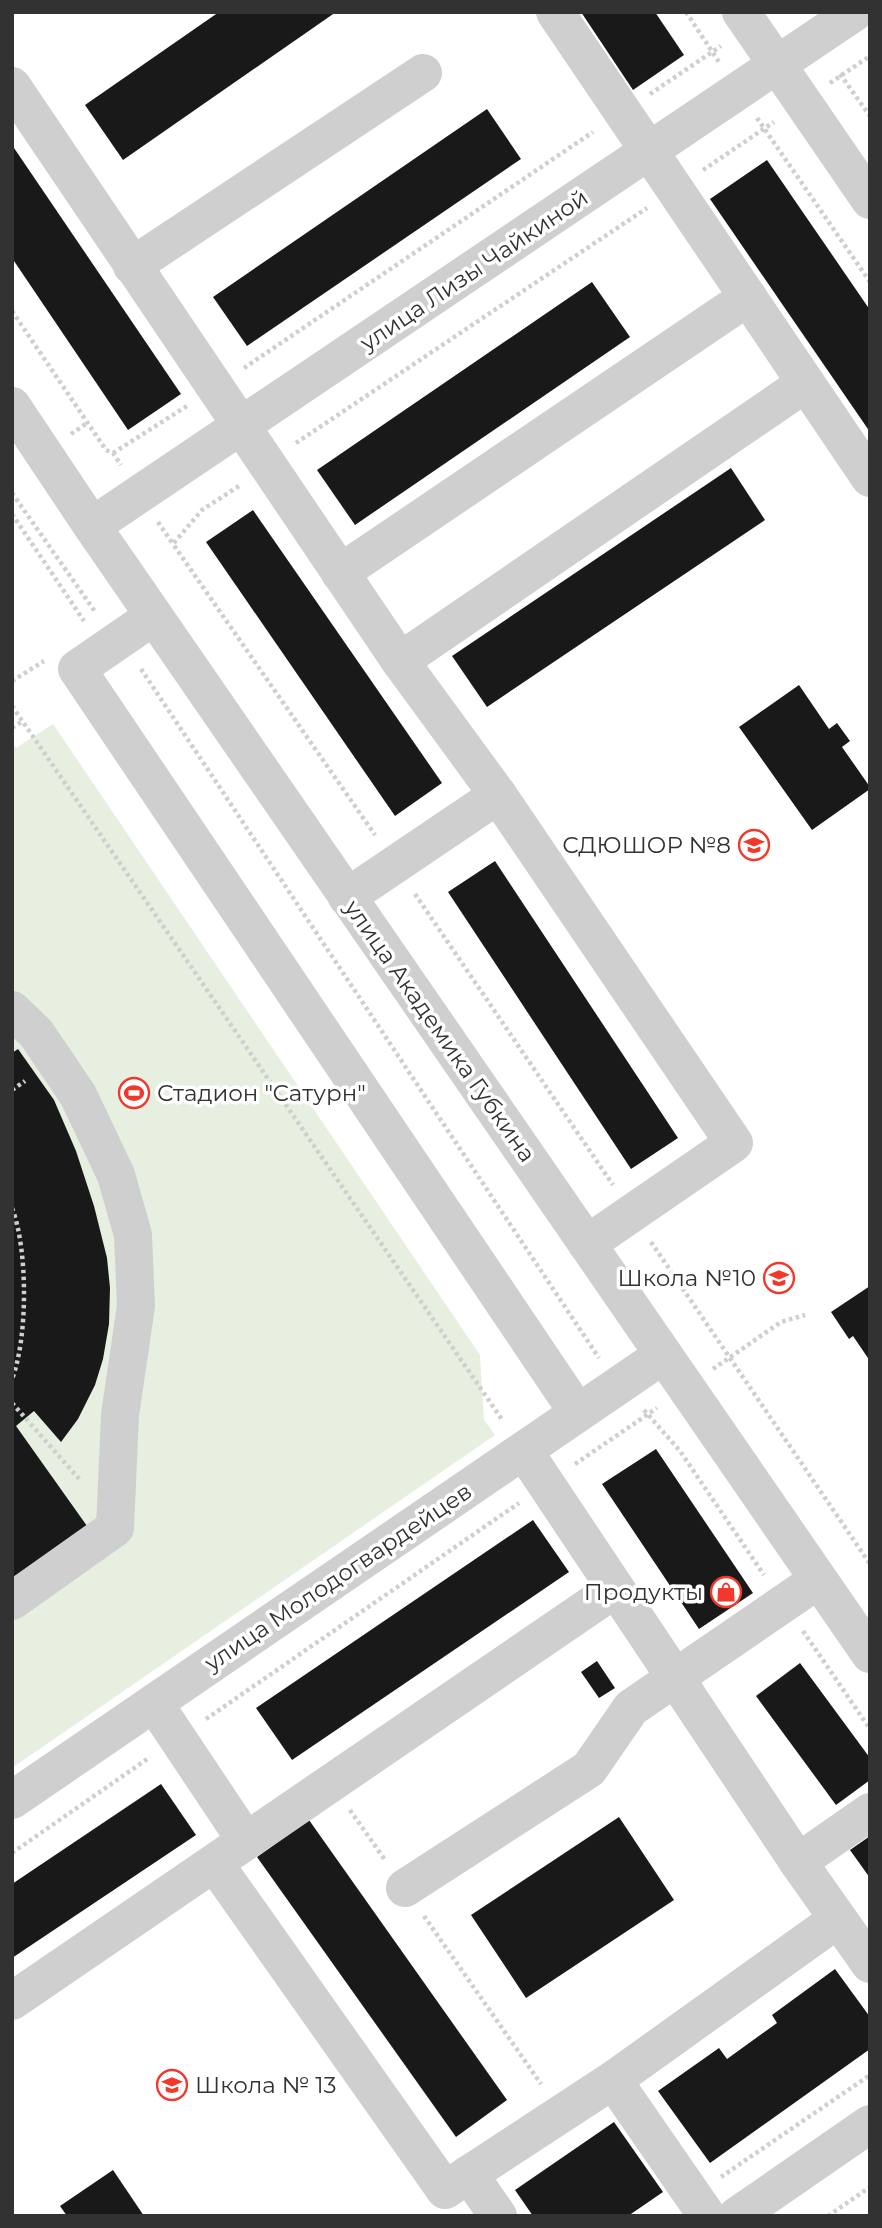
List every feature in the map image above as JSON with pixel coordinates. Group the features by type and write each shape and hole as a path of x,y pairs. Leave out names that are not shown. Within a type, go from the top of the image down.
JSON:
{"street":[{"path":"555,12 870,478"},
{"name":"улица Лизы Чайкиной","path":"92,526 855,12"},
{"path":"746,19 870,200"},
{"path":"132,266 423,73"},
{"path":"12,86 400,661 498,795 734,1143 587,1244"},
{"path":"340,573 748,297"},
{"path":"400,661 806,383"},
{"name":"улица Академика Губкина","path":"12,406 154,617 870,1654"},
{"path":"154,617 104,636 77,669 578,1413"},
{"path":"347,897 498,795"},
{"path":"12,1010 36,1033 78,1095 116,1175 133,1235 136,1306 120,1415 115,1528 12,1601"},
{"name":"улица Молодогвардейцев","path":"12,1800 663,1355"},
{"path":"524,1451 870,1964"},
{"path":"405,1888 589,1769 631,1708 818,1580"},
{"path":"12,2001 615,1589"},
{"path":"154,1703 246,1841"},
{"path":"799,1862 870,1812"},
{"path":"215,1864 445,2190 613,2080 838,1919"},
{"path":"613,2080 700,2206"},
{"path":"737,2216 866,2136"},
{"path":"469,2174 498,2216"}],"path":[{"path":"686,12 870,282"},
{"path":"113,453 713,52 746,19"},
{"path":"173,544 202,510 269,466 296,443 870,56"},
{"path":"842,75 870,116"},
{"path":"12,312 106,450 113,453 870,1564"},
{"path":"12,493 104,636"},
{"path":"12,514 104,636 139,667 591,1348 680,1451 870,1729"},
{"path":"12,706 524,1451"},
{"path":"12,728 23,721"},
{"path":"12,1208 23,1265 23,1327 12,1379"},
{"path":"12,1853 781,1322 805,1315"},
{"path":"12,1403 54,1450"},
{"path":"332,1783 562,2114"},
{"path":"700,2206 870,2075"},
{"path":"828,2216 870,2187"}],"green space":[{"name":"Стадион \"Сатурн\"","path":"53,724 480,1355 484,1420 495,1435 12,1768 12,743 16,748"}],"building":[{"path":"219,12 336,12 123,160 85,105"},
{"path":"581,12 655,12 684,55 633,90"},
{"path":"487,109 521,159 247,346 213,297"},
{"path":"12,145 181,394 128,430 12,258"},
{"path":"767,160 870,310 870,432 710,199"},
{"path":"592,282 630,337 355,525 317,470"},
{"path":"731,468 765,520 487,707 452,656"},
{"path":"253,510 442,783 395,816 206,542"},
{"path":"799,685 829,729 837,723 850,741 842,747 870,787 812,830 739,727"},
{"path":"495,861 678,1138 631,1169 448,892"},
{"path":"18,1049 54,1100 76,1151 107,1258 110,1288 109,1324 103,1359 95,1385 78,1419 61,1442 34,1411 16,1426 87,1526 12,1578 12,1053"},
{"path":"870,1286 870,1361 853,1336 849,1339 831,1312"},
{"path":"656,1449 753,1593 699,1629 602,1484"},
{"path":"533,1520 569,1572 292,1760 256,1708"},
{"path":"597,1661 615,1688 599,1698 581,1672"},
{"path":"800,1663 870,1758 870,1780 836,1805 756,1696"},
{"path":"161,1784 196,1835 12,1958 12,1884"},
{"path":"619,1817 674,1900 526,1998 471,1915"},
{"path":"309,1820 507,2100 456,2137 257,1857"},
{"path":"870,1836 870,1878 850,1850"},
{"path":"835,1969 870,2017 870,2049 710,2163 658,2091 719,2048 727,2059 777,2023 772,2015"},
{"path":"614,2122 663,2192 628,2216 533,2216 515,2190"},
{"path":"113,2170 144,2216 67,2216 60,2206"}],"place":[{"name":"СДЮШОР №8","path":"754,845"},
{"name":"Стадион \"Сатурн\"","path":"134,1093"},
{"name":"Школа №10","path":"779,1278"},
{"name":"Продукты","path":"726,1592"},
{"name":"Школа № 13","path":"172,2085"}]}
